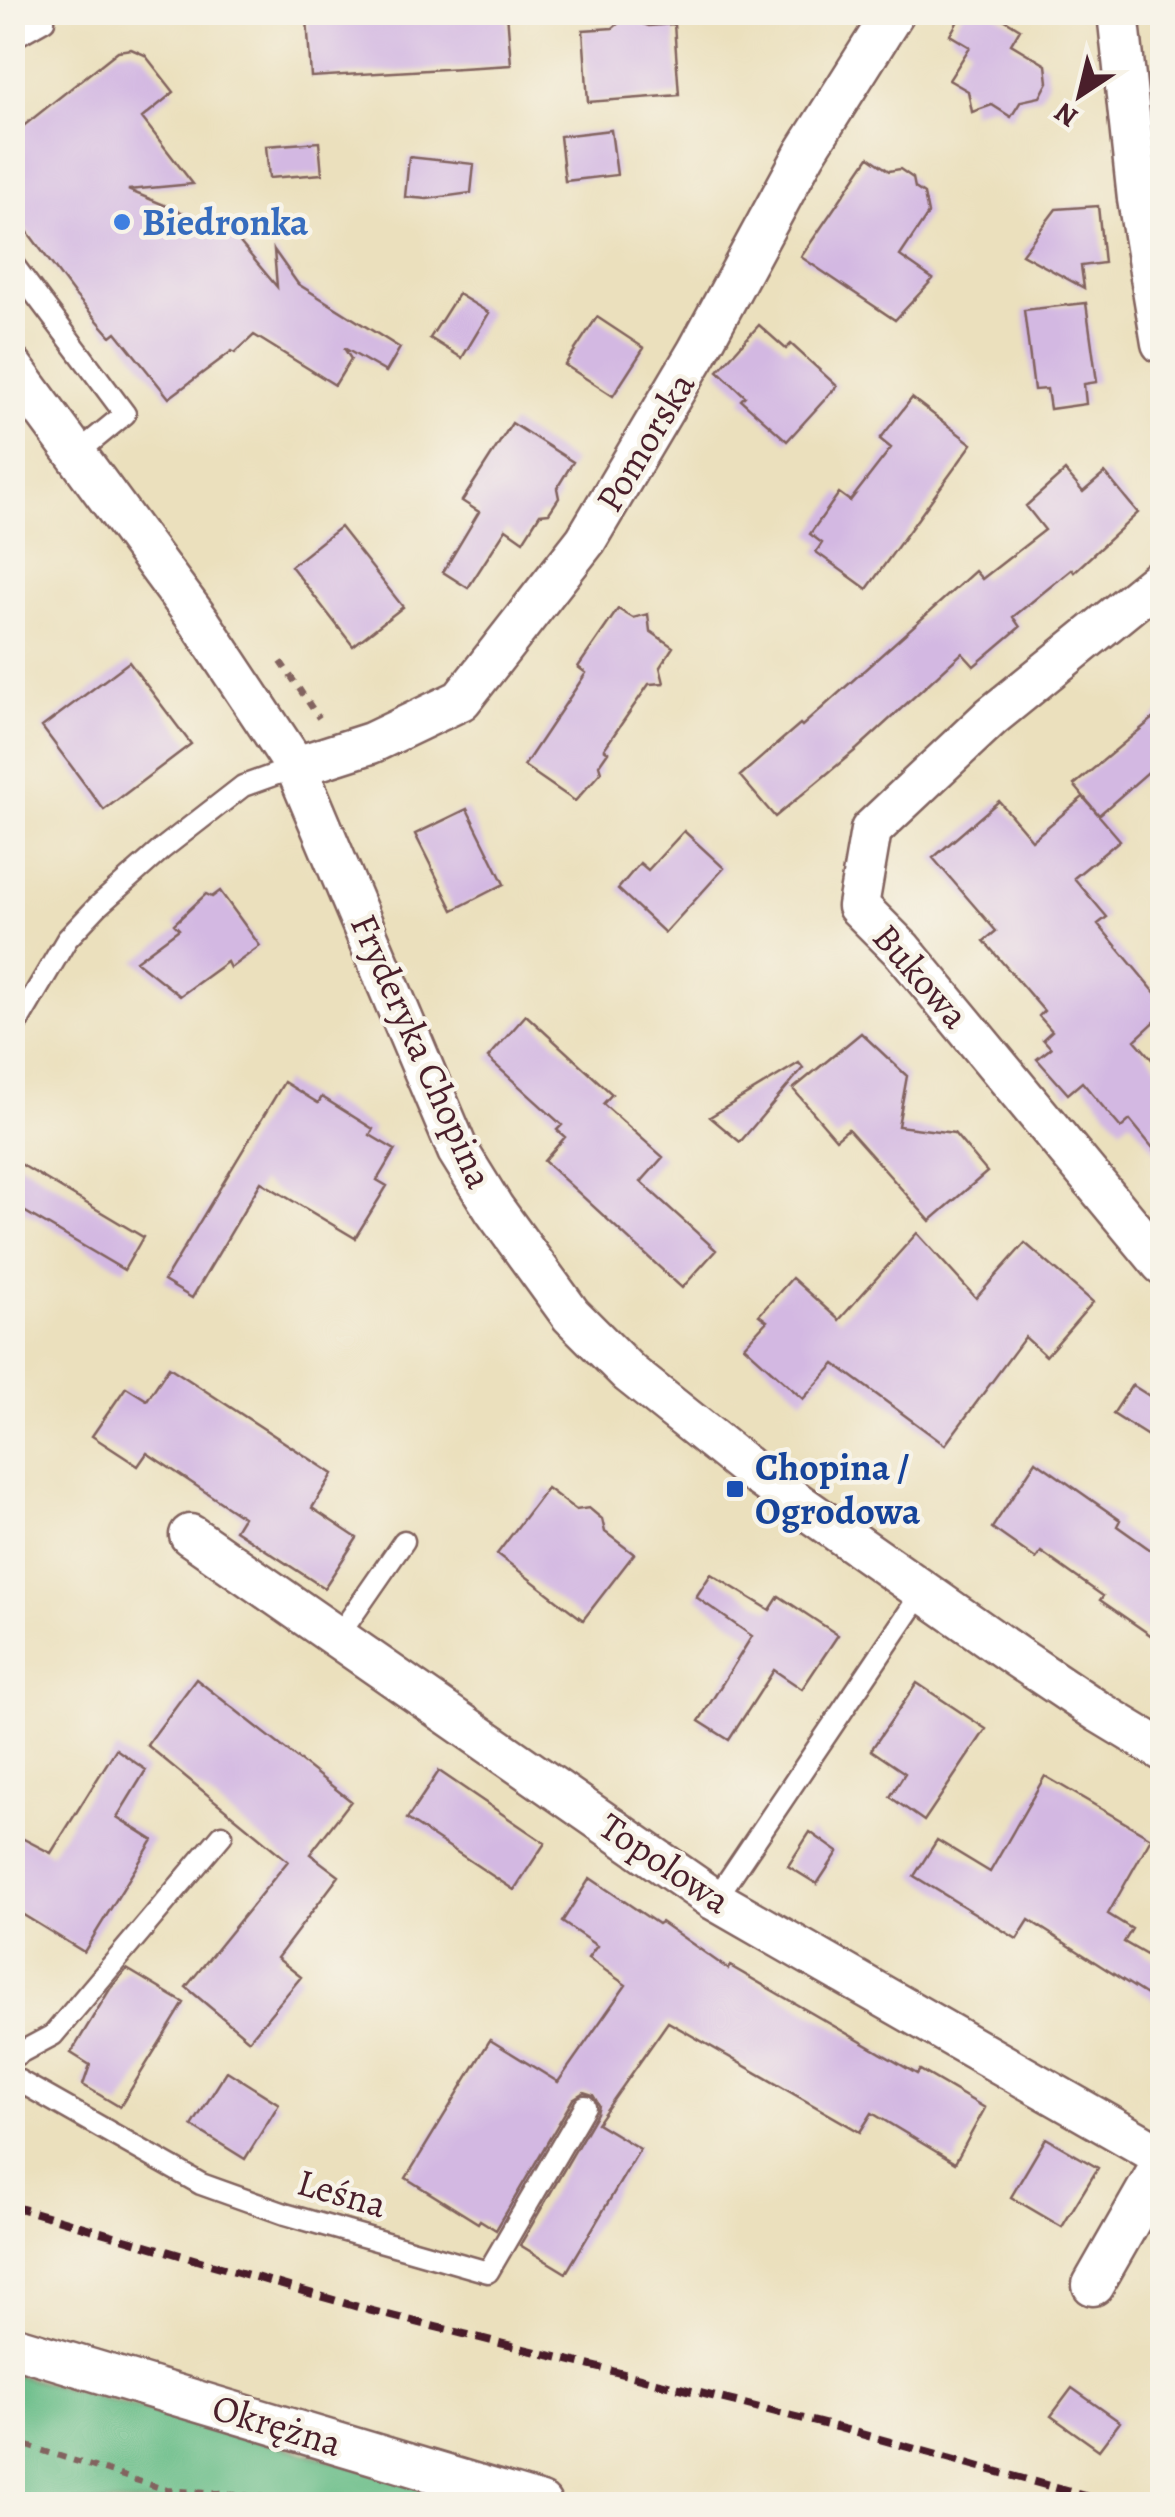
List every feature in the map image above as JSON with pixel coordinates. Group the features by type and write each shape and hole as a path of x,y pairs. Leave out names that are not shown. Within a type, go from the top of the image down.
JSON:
{"street":[{"name":"Pomorska","path":"296,767 371,743 461,700 586,540 698,351 805,153 894,12"},
{"path":"1118,12 1138,199 1162,343"},
{"name":"Fryderyka Chopina","path":"12,367 199,622 296,767 458,1151 494,1209 572,1315 629,1372 753,1472 1098,1712 1162,1750"},
{"name":"Bukowa","path":"1162,578 992,716 871,830 858,906 902,950 1162,1264"},
{"name":"Topolowa","path":"190,1535 716,1900 1162,2156"},
{"path":"1093,2286 1162,2164"},
{"name":"Okrężna","path":"12,2346 541,2504"}],"lane":[{"path":"12,38 44,20 43,12"},
{"path":"12,262 125,414 75,455"},
{"path":"12,1032 67,938 98,906 162,849 243,786 296,767"},
{"path":"338,1635 404,1540"},
{"path":"716,1900 924,1591"},
{"path":"12,2057 53,2035 222,1835"},
{"name":"Leśna","path":"12,2077 201,2184 285,2214 488,2272 585,2106"}],"path":[{"path":"274,653 339,751"},
{"path":"12,2441 166,2490 264,2498 287,2504"}],"green space":[{"path":"13,2374 496,2504 13,2504"}],"building":[{"path":"393,12 507,12 511,65 311,77 307,19"},
{"path":"963,12 992,12 1020,29 1011,44 1046,65 1048,82 1040,97 1021,101 1011,117 992,105 972,112 968,91 949,80 970,47 950,35"},
{"path":"621,21 649,26 674,24 679,95 588,102 583,30 613,28"},
{"name":"Biedronka","path":"131,49 145,55 174,92 142,118 193,184 128,190 232,233 277,287 274,250 298,284 400,348 386,372 344,348 351,359 335,385 254,335 235,353 232,351 169,398 116,332 111,336 74,294 12,211 12,135 118,51"},
{"path":"611,130 617,175 565,181 560,136"},
{"path":"319,142 322,174 269,178 266,146"},
{"path":"409,157 474,164 471,193 427,199 405,197"},
{"path":"869,157 889,171 900,169 913,178 915,188 924,194 928,214 900,256 933,279 895,320 801,257"},
{"path":"1098,206 1104,263 1081,266 1084,288 1022,254 1056,209"},
{"path":"458,294 489,313 462,358 430,338"},
{"path":"1086,303 1097,382 1084,384 1086,404 1050,409 1047,389 1034,390 1024,310"},
{"path":"597,317 644,348 613,396 565,365"},
{"path":"759,325 786,349 791,344 837,386 787,441 741,400 745,396 718,371"},
{"path":"912,398 972,444 867,589 816,552 822,543 810,534 839,493 850,501 891,448 880,439"},
{"path":"512,423 573,462 557,488 559,498 549,513 540,514 523,541 506,529 468,588 443,572 479,512 462,501"},
{"path":"1065,471 1083,492 1105,473 1138,513 1074,572 1072,569 1013,617 1020,627 974,666 962,653 775,817 740,776 802,726 975,571 982,579 1045,530 1026,506"},
{"path":"340,527 403,607 353,646 291,566"},
{"path":"618,609 633,618 648,614 650,631 673,647 660,667 664,683 649,684 604,749 608,752 599,765 601,772 575,801 524,766 586,673 578,667"},
{"path":"129,662 191,744 104,810 42,727"},
{"path":"1162,711 1162,760 1099,815 1074,785"},
{"path":"1083,797 1120,840 1074,878 1107,917 1098,924 1162,1001 1162,1015 1135,1040 1162,1071 1162,1159 1130,1120 1121,1128 1082,1082 1068,1094 1037,1059 1051,1048 1043,1039 1052,1031 1039,1016 1044,1011 984,941 996,931 933,858 999,801 1032,840"},
{"path":"467,809 504,884 453,910 415,834"},
{"path":"684,831 724,868 665,933 618,889 640,863 648,870"},
{"path":"220,891 260,946 230,968 227,962 180,996 136,961 179,929 174,924 206,894 212,897"},
{"path":"526,1015 612,1094 603,1104 663,1157 641,1182 716,1250 682,1288 544,1161 565,1137 557,1130 562,1125 488,1058"},
{"path":"861,1033 907,1076 898,1126 954,1133 987,1172 930,1221 848,1129 836,1139 793,1089"},
{"path":"799,1063 803,1068 740,1142 710,1117"},
{"path":"284,1082 318,1103 322,1097 373,1129 370,1135 395,1150 377,1180 387,1186 355,1238 261,1182 192,1298 164,1281"},
{"path":"12,1159 143,1237 124,1270 12,1204"},
{"path":"917,1233 976,1298 1025,1243 1093,1302 1046,1356 1025,1337 945,1445 835,1364 803,1399 744,1346 767,1321 759,1315 792,1278 839,1320"},
{"path":"169,1367 333,1474 312,1508 357,1538 324,1588 235,1530 243,1517 147,1453 138,1466 92,1436 126,1387 147,1400"},
{"path":"1132,1385 1162,1404 1162,1445 1113,1414"},
{"path":"1036,1461 1120,1520 1117,1526 1162,1558 1162,1643 1041,1552 1036,1559 992,1528"},
{"path":"547,1488 576,1510 589,1508 602,1519 605,1532 634,1554 583,1620 497,1554"},
{"path":"711,1574 770,1610 779,1596 838,1635 802,1689 774,1670 729,1740 699,1721 752,1636 696,1597"},
{"path":"196,1679 351,1801 310,1854 339,1876 277,1958 301,1977 249,2040 186,1987 288,1861 147,1745"},
{"path":"917,1683 986,1729 924,1821 890,1797 905,1773 871,1750"},
{"path":"116,1749 146,1770 117,1817 153,1840 84,1952 12,1908 12,1833 51,1853"},
{"path":"439,1771 545,1843 514,1890 407,1819"},
{"path":"1045,1776 1151,1838 1108,1914 1132,1929 1124,1942 1162,1964 1162,2005 1029,1920 1017,1939 914,1876 937,1840 990,1872"},
{"path":"810,1832 838,1852 817,1884 788,1866"},
{"path":"590,1878 728,1969 730,1966 917,2074 920,2070 985,2108 955,2163 872,2113 860,2132 668,2022 597,2123 640,2149 566,2273 520,2245 597,2113 599,2105 593,2095 584,2092 573,2099 496,2230 406,2178 490,2040 558,2082 626,1985 588,1958 597,1946 562,1922"},
{"path":"127,1969 184,2003 120,2107 83,2085 90,2065 71,2053 110,1989"},
{"path":"227,2071 279,2104 245,2159 192,2126"},
{"path":"1046,2138 1098,2168 1062,2227 1011,2197"},
{"path":"1072,2388 1120,2422 1099,2450 1051,2416"}],"railway":[{"path":"12,2206 368,2310 836,2427 1114,2504"}],"place":[{"name":"Biedronka","path":"122,222"},
{"name":"Chopina / Ogrodowa","path":"735,1489"}]}
